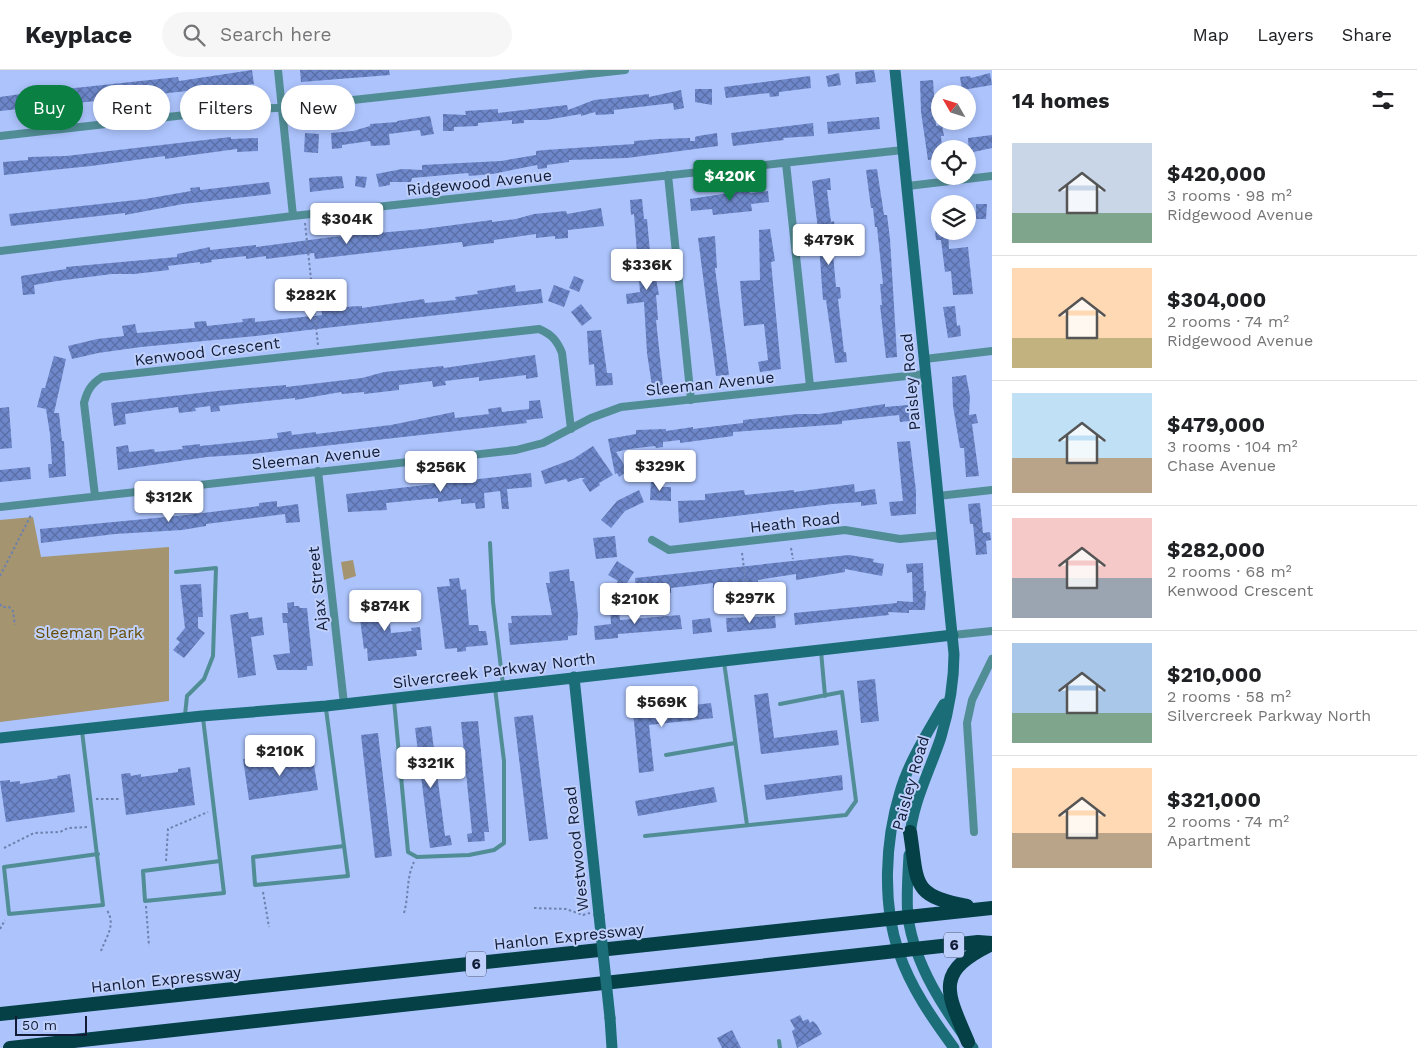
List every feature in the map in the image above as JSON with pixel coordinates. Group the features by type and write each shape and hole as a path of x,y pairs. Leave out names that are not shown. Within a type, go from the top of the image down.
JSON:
{"highway":[{"path":"910,832 914,872 920,885 930,895 942,902 987,908"},
{"name":"Hanlon Expressway","path":"0,1014 892,920 987,908"},
{"name":"6","path":"10,1048 978,942 992,944"},
{"path":"971,1045 953,1006 951,979 964,960 992,944"}],"main road":[{"name":"Paisley Road","path":"895,70 953,635 951,692 941,736 923,786 910,832 908,918 916,950 938,998 971,1045"},
{"name":"Silvercreek Parkway North","path":"0,738 202,716 326,706 953,635"},
{"name":"Westwood Road","path":"574,677 595,914 610,1018 612,1048"},
{"name":"Paisley Road","path":"951,692 913,762 900,791 888,859 892,920 899,952 919,995 954,1048"}],"street":[{"path":"278,70 281,98"},
{"path":"355,100 625,70"},
{"path":"0,136 203,112 281,108"},
{"path":"284,130 293,216"},
{"name":"Ridgewood Avenue","path":"0,251 293,216 903,150"},
{"path":"786,163 810,386"},
{"path":"668,175 691,400"},
{"path":"908,186 992,176"},
{"name":"Kenwood Crescent","path":"95,496 84,403 87,392 93,383 102,377 540,329 550,334 558,343 562,353 571,429"},
{"path":"925,359 992,351"},
{"name":"Sleeman Avenue","path":"0,507 516,450 540,445 608,410 925,374"},
{"name":"Ajax Street","path":"318,471 344,704"},
{"path":"938,496 992,490"},
{"name":"Heath Road","path":"652,540 669,550 845,530 900,539 943,534"},
{"name":"Silvercreek Parkway North","path":"953,635 992,631"},
{"path":"974,832 967,723 972,700 992,659"}],"lane":[{"path":"394,698 408,852 417,857 469,855 494,850 504,843 504,761 490,543"},
{"path":"176,572 216,568 213,656 204,679 187,696 185,718"},
{"path":"820,650 825,696"},
{"path":"724,660 747,825"},
{"path":"646,836 846,815 856,801 842,692 780,704"},
{"path":"326,706 348,876 255,885 253,857 344,846"},
{"path":"202,716 224,893 145,900 142,872 220,861"},
{"path":"82,729 98,854 103,905 9,914 4,867 98,854"},
{"path":"666,755 736,743"},
{"path":"779,1041 780,1048"}],"path":[{"path":"304,215 319,352"},
{"path":"0,576 31,515"},
{"path":"791,548 793,559"},
{"path":"742,553 746,584"},
{"path":"0,604 2,607 8,607 13,611 15,625"},
{"path":"91,799 120,799"},
{"path":"166,868 168,829 214,810"},
{"path":"4,848 34,832 60,832 68,828 94,827"},
{"path":"404,913 408,881 417,857"},
{"path":"263,884 270,927"},
{"path":"145,900 149,946"},
{"path":"101,952 112,926 110,915 103,905"},
{"path":"534,908 566,909 583,915 595,914"},
{"path":"0,929 9,914"}],"green space":[{"name":"Sleeman Park","path":"33,517 41,557 169,547 169,701 0,722 0,520"},
{"path":"353,560 356,576 344,580 341,562"}],"building":[{"path":"252,70 254,84 180,85 180,92 170,93 170,85 103,85 178,77 179,81"},
{"path":"300,70 389,70 390,75 301,82"},
{"path":"874,70 876,82 856,84 855,72"},
{"path":"839,73 841,85 828,87 826,76"},
{"path":"990,73 992,85 976,88 976,85 961,85 960,77 970,76 971,78"},
{"path":"810,76 811,88 779,92 779,96 770,97 769,93 726,98 724,87"},
{"path":"933,80 933,85 931,85 931,130 943,130 944,136 941,136 941,140 931,140 931,160 928,160 921,112 920,81"},
{"path":"93,86 93,101 83,102 83,87"},
{"path":"695,89 712,89 712,105 695,102"},
{"path":"681,90 684,108 674,110 673,103 614,110 614,114 596,115 595,112 581,116 581,114 546,120 524,120 524,123 512,124 512,120 478,123 478,126 454,127 454,131 443,131 443,114 466,115 465,111 498,109 498,113 567,105 568,110 594,100 649,94 649,97"},
{"path":"15,95 15,109 0,111 0,97"},
{"path":"430,116 434,134 421,136 420,130 389,134 390,145 371,146 370,141 342,145 342,148 332,149 331,133 353,131 370,126 370,124 397,122"},
{"path":"879,117 880,129 828,134 827,122"},
{"path":"813,123 814,136 783,138 784,140 733,146 731,133"},
{"path":"305,133 319,134 318,153 304,152"},
{"path":"717,133 718,146 627,158 569,160 569,162 547,165 547,168 538,169 537,165 492,174 469,176 468,173 412,178 411,182 390,182 390,185 379,187 376,174 402,169 422,170 422,165 501,161 536,155 536,151 545,150 634,144 634,141 658,139 690,138 690,141 695,141 695,137"},
{"path":"992,135 992,148 976,151 976,140 968,140 968,138"},
{"path":"231,137 231,139 258,138 258,151 237,152 237,149 165,159 165,156 4,175 3,162 28,160 28,157 66,156"},
{"path":"877,169 884,215 887,215 890,239 897,357 886,358 880,305 882,305 880,284 883,284 877,227 875,227 873,208 871,208 866,170"},
{"path":"342,176 344,188 310,192 309,178"},
{"path":"356,176 367,177 365,188 355,186"},
{"path":"830,178 831,190 827,190 831,222 834,221 835,232 831,232 836,287 840,287 841,298 838,299 844,352 846,352 847,362 835,363 826,300 823,300 820,245 812,181"},
{"path":"269,182 271,194 183,204 125,215 125,213 11,226 9,214 145,199 191,191 190,188 200,187 200,190"},
{"path":"749,190 750,193 768,191 769,202 751,204 752,211 713,215 712,209 691,211 690,199"},
{"path":"642,199 644,219 647,219 651,263 653,262 659,295 656,295 658,320 656,320 663,385 652,386 647,353 644,302 627,304 626,294 640,292 634,214 631,215 630,200"},
{"path":"976,204 987,204 986,219 976,219"},
{"path":"601,208 604,226 568,230 568,238 555,239 555,236 536,238 536,234 463,247 462,242 315,259 314,253 266,259 266,256 246,259 246,256 211,260 212,262 200,264 200,262 168,266 169,270 134,274 112,274 34,285 35,294 23,295 21,276 66,269 66,267 177,257 177,254 210,247 210,250 256,245 256,247 492,220 492,222 516,219 534,214 566,211 567,214"},
{"path":"770,229 775,261 771,262 781,369 760,372 758,362 768,360 764,324 744,326 740,281 760,280 759,230"},
{"path":"715,236 717,268 715,268 729,375 716,376 698,238"},
{"path":"941,240 948,240 949,249 968,247 973,294 953,295 951,271 945,272"},
{"path":"624,265 625,272 614,274 613,267"},
{"path":"574,276 584,280 579,292 569,288"},
{"path":"515,285 516,292 541,289 543,303 256,336 141,347 72,359 68,346 97,339 124,336 122,326 135,324 137,333 195,328 194,322 206,321 207,326 243,322 242,319 255,318 255,322 322,315 321,308 362,306 362,308 424,299 425,303 456,300 455,297 478,294 477,291"},
{"path":"554,285 570,291 564,307 548,301"},
{"path":"581,304 592,318 582,326 571,312"},
{"path":"955,306 957,326 960,325 961,336 948,338 943,307"},
{"path":"601,330 607,373 612,373 613,385 596,386 594,364 589,365 587,331"},
{"path":"535,355 538,377 526,379 526,375 479,381 479,377 445,381 446,385 433,387 432,381 399,385 399,390 364,394 364,392 342,394 341,392 295,400 295,398 219,406 220,411 211,412 210,406 195,408 196,411 179,413 178,407 125,414 126,424 114,426 111,403 217,391 286,385 286,387 362,378 384,372 443,366 444,368"},
{"path":"54,356 66,359 54,413 59,413 62,441 64,441 66,476 49,478 48,464 52,464 46,409 37,407 42,388 45,388"},
{"path":"966,375 970,396 969,415 976,414 978,423 972,424 979,476 966,477 964,448 960,448 953,406 952,377"},
{"path":"540,400 543,418 526,420 527,423 251,454 207,457 118,470 116,447 128,445 129,452 154,449 155,452 183,449 182,446 278,438 277,433 291,431 292,435 316,432 316,434 391,425 454,412 455,418 489,414 488,409 501,407 502,412 529,409 529,401"},
{"path":"885,404 885,407 908,405 910,421 900,422 899,415 842,421 842,424 733,432 733,436 680,443 680,440 663,442 663,447 656,448 655,446 616,452 628,471 619,477 617,473 615,474 608,439 636,434 636,430 666,429 666,431 693,427 693,429 743,423 743,420 798,414 819,414"},
{"path":"9,407 12,448 0,449 0,408"},
{"path":"910,441 916,491 916,514 891,516 889,502 903,501 897,442"},
{"path":"593,446 613,475 599,483 600,485 590,492 582,480 585,478 568,482 566,479 545,484 541,471 573,459"},
{"path":"30,467 31,479 0,482 0,470"},
{"path":"531,473 532,487 507,489 509,509 502,509 500,491 484,493 485,508 476,509 475,503 461,504 461,499 438,502 438,498 386,503 387,510 348,512 346,494"},
{"path":"651,481 662,482 662,487 671,487 671,501 650,500"},
{"path":"854,484 855,492 875,489 877,504 861,506 861,502 832,504 679,523 678,501 705,500 705,494 744,490 745,495 794,490 794,492"},
{"path":"639,490 644,502 625,511 611,528 601,520 617,501"},
{"path":"277,501 277,507 298,504 300,522 286,523 285,514 206,524 206,526 182,530 115,534 41,543 40,529 187,515 259,506 259,503"},
{"path":"980,503 983,533 990,532 991,540 986,541 987,554 976,555 973,524 970,524 968,504"},
{"path":"615,536 617,557 596,559 593,538"},
{"path":"849,555 874,559 873,562 884,564 882,576 845,569 845,572 796,580 796,574 758,580 758,584 713,588 713,583 671,588 671,593 662,593 661,589 636,591 635,578"},
{"path":"617,561 634,572 621,592 614,587 618,581 608,575"},
{"path":"923,563 924,591 926,591 925,610 909,610 909,613 888,612 889,615 795,625 794,613 897,603 897,601 913,602 912,572 907,573 906,564"},
{"path":"569,569 570,581 574,581 578,615 577,635 568,636 568,640 510,645 508,623 512,623 511,616 552,615 546,583 550,583 549,572"},
{"path":"459,578 461,590 466,589 469,625 478,625 479,631 486,631 488,645 466,647 466,651 457,652 457,648 445,649 437,587 450,586 449,579"},
{"path":"201,584 203,617 198,617 198,628 205,633 184,658 173,650 180,642 176,639 185,628 180,585"},
{"path":"373,592 374,599 387,597 391,633 412,631 411,628 420,627 422,650 416,650 417,656 368,661 367,648 364,649 358,604 364,604 365,593"},
{"path":"294,602 294,606 307,608 313,666 307,666 307,670 277,670 273,655 290,653 287,623 283,623 282,613 288,613 287,603"},
{"path":"618,605 620,620 680,615 682,629 618,634 618,638 595,640 594,626 611,624 610,606"},
{"path":"248,612 249,619 262,617 264,635 251,637 256,675 238,678 230,615"},
{"path":"775,616 776,628 727,632 726,618"},
{"path":"710,618 712,632 693,634 692,620"},
{"path":"875,679 879,721 861,723 857,681"},
{"path":"768,693 774,738 837,730 839,745 761,754 754,695"},
{"path":"711,703 713,718 649,725 654,771 639,773 633,712"},
{"path":"533,715 548,839 529,841 514,717"},
{"path":"478,721 489,832 484,832 485,841 468,842 467,834 472,833 461,722"},
{"path":"431,726 445,836 450,835 452,845 430,848 415,728"},
{"path":"378,733 392,856 375,858 361,735"},
{"path":"312,752 318,790 249,800 243,759 253,758 253,761 263,759 263,762 301,757 300,754"},
{"path":"190,767 195,805 126,815 121,774 130,773 131,776 141,774 141,777 178,772 178,769"},
{"path":"70,774 75,812 6,822 0,781 20,781 20,784 58,778 57,776"},
{"path":"842,775 843,790 766,800 764,785"},
{"path":"714,787 717,802 638,816 635,801"},
{"path":"800,1015 803,1021 808,1019 810,1023 813,1021 822,1034 797,1048 792,1031 795,1029 790,1020"},
{"path":"732,1030 741,1048 722,1048 717,1038"}]}
